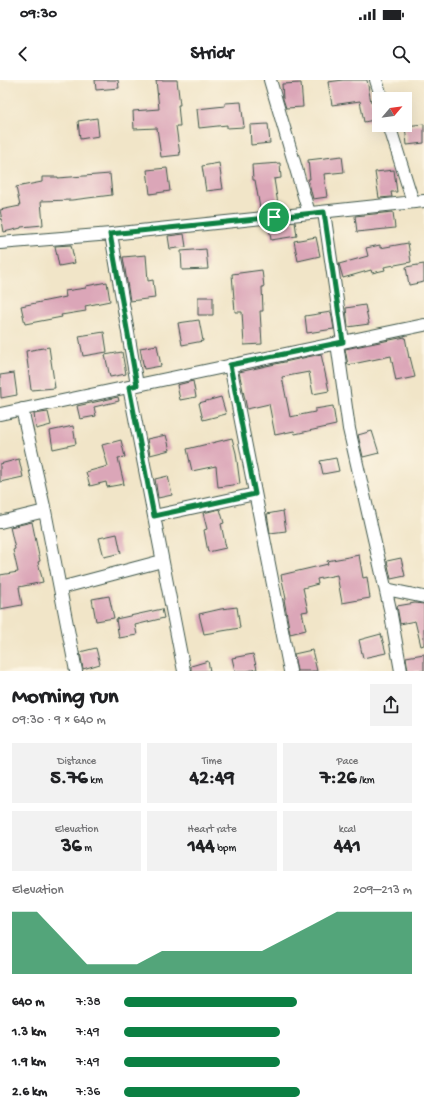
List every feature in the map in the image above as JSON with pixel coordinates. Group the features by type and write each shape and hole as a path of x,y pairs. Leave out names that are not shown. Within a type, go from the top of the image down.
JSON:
{"street":[{"path":"270,80 309,213"},
{"path":"376,80 380,92"},
{"path":"0,243 110,234 418,202 392,132"},
{"path":"324,212 349,428 386,589 401,671"},
{"path":"110,234 154,516 184,671"},
{"path":"0,414 424,325"},
{"path":"230,365 290,671"},
{"path":"22,409 45,511 76,671"},
{"path":"154,516 255,494"},
{"path":"0,522 45,511"},
{"path":"60,588 162,561"},
{"path":"386,589 424,597"}],"building":[{"path":"95,80 118,80 119,88 96,90"},
{"path":"156,80 177,80 180,105 178,105 180,126 176,126 180,155 161,157 157,128 134,129 133,111 159,109"},
{"path":"343,80 367,80 372,102 372,120 364,122 360,101 332,105 328,82"},
{"path":"301,83 303,107 286,108 283,99 282,84"},
{"path":"241,102 244,127 227,128 227,125 199,128 197,109 225,106 225,103"},
{"path":"97,118 99,136 80,139 78,121"},
{"path":"268,124 270,143 251,145 250,125"},
{"path":"424,124 424,143 407,145 406,132 412,132 412,125"},
{"path":"342,156 344,172 324,174 327,197 313,199 308,179 310,179 308,160"},
{"path":"219,163 223,189 206,191 202,166"},
{"path":"280,163 281,178 274,179 278,204 260,208 255,180 253,180 252,165"},
{"path":"167,168 170,191 150,194 147,170"},
{"path":"394,170 397,192 391,192 392,197 379,198 375,172"},
{"path":"110,174 112,195 72,200 41,201 43,225 21,227 4,232 0,210 20,206 16,187 42,182 42,177 58,178"},
{"path":"393,212 395,228 357,232 355,216"},
{"path":"295,222 297,236 271,240 269,225"},
{"path":"184,234 186,247 170,249 168,236"},
{"path":"316,237 320,256 298,261 294,241"},
{"path":"408,243 411,262 384,267 385,270 372,273 371,270 343,278 339,264 368,256 366,248 380,245 380,248"},
{"path":"71,245 75,263 59,266 55,246"},
{"path":"206,249 208,269 182,270 181,251"},
{"path":"146,255 148,281 153,280 155,298 130,301 123,257"},
{"path":"424,264 424,282 409,285 406,267"},
{"path":"262,270 264,287 262,287 263,311 260,311 262,344 244,345 242,312 235,312 232,274"},
{"path":"107,282 110,301 85,306 86,311 61,315 62,317 25,324 21,306 66,297 65,291 86,288 86,286"},
{"path":"198,297 213,297 213,315 198,315"},
{"path":"365,305 369,324 348,327 346,308"},
{"path":"331,312 334,329 307,333 305,316"},
{"path":"199,320 203,341 182,345 178,323"},
{"path":"104,332 107,352 83,356 79,336"},
{"path":"405,337 409,358 410,357 415,377 396,381 391,356 348,365 345,349"},
{"path":"157,345 161,366 144,369 140,348"},
{"path":"49,347 55,388 31,390 26,351"},
{"path":"122,352 126,374 110,377 105,355"},
{"path":"321,354 329,391 313,394 309,372 282,377 290,417 315,412 315,409 333,406 336,425 295,434 294,431 275,435 269,404 247,409 239,372"},
{"path":"14,373 17,395 1,398 0,375"},
{"path":"193,381 196,397 180,400 177,385"},
{"path":"118,397 119,401 94,407 96,416 80,419 77,406"},
{"path":"221,397 226,414 203,420 199,403"},
{"path":"48,412 51,425 36,429 34,414"},
{"path":"73,426 76,444 53,449 50,431"},
{"path":"372,431 379,453 363,457 358,435"},
{"path":"166,435 170,450 150,455 147,439"},
{"path":"232,438 236,453 240,484 218,487 216,466 192,471 187,449"},
{"path":"121,440 125,457 118,458 124,484 107,487 106,482 90,486 86,472 108,466 102,445"},
{"path":"336,458 339,471 323,474 320,461"},
{"path":"19,459 23,477 0,482 0,464"},
{"path":"168,476 172,495 158,498 155,479"},
{"path":"220,509 224,523 221,524 226,548 208,552 204,530 207,529 203,513"},
{"path":"283,511 286,531 270,533 267,514"},
{"path":"32,522 40,561 38,562 43,582 19,587 22,605 0,609 0,575 18,572 10,527"},
{"path":"117,534 121,553 104,557 99,538"},
{"path":"359,555 363,578 367,577 370,598 342,603 337,575 317,579 318,584 303,588 308,611 302,612 306,630 290,634 284,599 286,599 281,575 328,564 327,561"},
{"path":"401,558 405,576 391,579 387,561"},
{"path":"109,596 114,618 96,621 92,599"},
{"path":"415,603 424,604 424,645 421,646 415,621 400,624 397,606"},
{"path":"237,607 240,628 204,634 199,614"},
{"path":"162,609 164,618 135,625 137,635 119,638 116,619"},
{"path":"381,634 386,653 363,658 359,640"},
{"path":"96,648 100,664 83,669 80,652"},
{"path":"312,650 317,671 297,671 294,654"},
{"path":"253,654 257,669 235,671 232,658"},
{"path":"424,654 424,671 408,671 406,657"},
{"path":"208,661 210,671 191,671 191,666"}],"route":[{"path":"324,212 343,342 230,365 255,494 154,516 129,387 137,385 110,234 274,217 324,212"}]}
